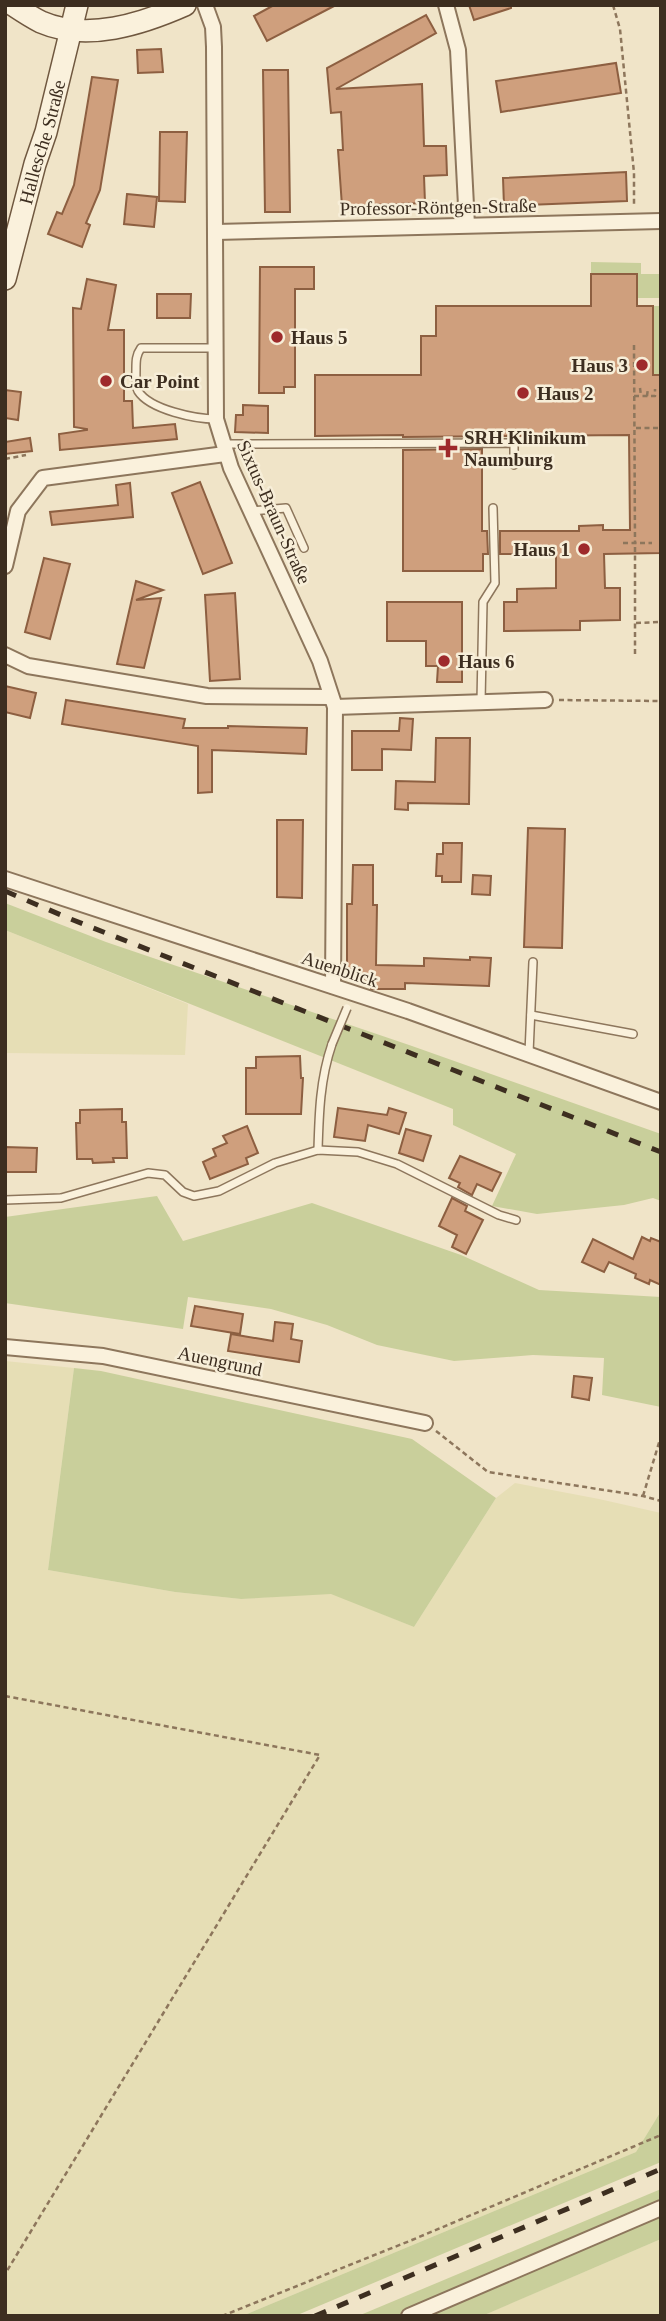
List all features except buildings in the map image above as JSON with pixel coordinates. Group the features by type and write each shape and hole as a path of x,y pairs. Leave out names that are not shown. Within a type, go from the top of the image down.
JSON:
{"main road":[{"path":"13,5 41,22 90,31 155,17 185,5"},
{"name":"Hallesche Straße","path":"5,279 46,132 77,5"}],"street":[{"name":"Sixtus-Braun-Straße","path":"205,5 213,27 216,419 224,449 320,661 333,702 333,986"},
{"path":"446,5 458,50 467,225"},
{"name":"Professor-Röntgen-Straße","path":"216,232 661,221"},
{"path":"5,566 18,511 43,478 224,449"},
{"path":"5,655 28,666 206,696 333,702 545,700"},
{"name":"Auenblick","path":"5,879 333,986 661,1102"},
{"name":"Auengrund","path":"5,1347 103,1356 425,1423"},
{"path":"409,2316 661,2208"}],"lane":[{"path":"216,348 141,348 136,355 136,387 141,394 163,408 194,418 216,419"},
{"path":"224,449 514,443 514,465"},
{"path":"251,511 286,508 304,548"},
{"path":"481,702 483,602 495,583 493,508"},
{"path":"529,1054 533,961"},
{"path":"318,1150 323,1078 332,1044 353,993"},
{"path":"531,1016 633,1034"},
{"path":"5,1200 61,1198 148,1173 165,1175 183,1192 194,1196 219,1191 275,1163 318,1150 358,1152 397,1164 499,1215 516,1220"}],"path":[{"path":"613,5 620,29 634,173 634,222"},
{"path":"635,345 635,654"},
{"path":"640,388 641,396"},
{"path":"647,396 648,388"},
{"path":"635,396 656,396 655,389"},
{"path":"635,428 661,428"},
{"path":"5,458 26,455"},
{"path":"623,543 652,543"},
{"path":"635,623 661,622"},
{"path":"545,700 661,701"},
{"path":"425,1423 488,1472 661,1501"},
{"path":"643,1496 661,1436"},
{"path":"5,1696 320,1755 5,2274"},
{"path":"222,2316 424,2235 661,2135"}],"shaded area":[{"path":"5,930 188,1004 185,1055 5,1053"},
{"path":"5,1361 74,1368 48,1570 175,1592 241,1599 331,1593 414,1627 496,1498 515,1483 661,1513 661,2111 636,2152 242,2316 5,2316"},
{"path":"661,2239 661,2316 482,2316 486,2314"}],"green space":[{"path":"591,262 641,263 641,274 661,274 661,298 637,298 637,274 591,274"},
{"path":"653,306 661,306 661,375 653,381"},
{"path":"5,903 106,942 661,1134 661,1201 653,1198 624,1205 537,1214 492,1206 516,1154 453,1125 453,1109 5,930"},
{"path":"157,1196 183,1241 312,1203 461,1255 539,1290 661,1297 661,1407 602,1395 604,1358 533,1355 454,1361 377,1345 327,1325 271,1309 188,1297 183,1329 5,1303 5,1217"},
{"path":"74,1368 101,1371 412,1439 496,1498 414,1627 331,1594 241,1599 175,1592 48,1570"},
{"path":"661,2111 661,2162 295,2316 242,2316 636,2152"},
{"path":"661,2189 661,2239 482,2316 358,2316"}],"railway":[{"path":"5,891 661,1152"},
{"path":"315,2316 661,2169"}],"place":[{"name":"Haus 5","path":"277,337"},
{"name":"Haus 3","path":"642,365"},
{"name":"Car Point","path":"106,381"},
{"name":"Haus 2","path":"523,393"},
{"name":"SRH Klinikum Naumburg","path":"448,448"},
{"name":"Haus 1","path":"584,549"},
{"name":"Haus 6","path":"444,661"}]}
